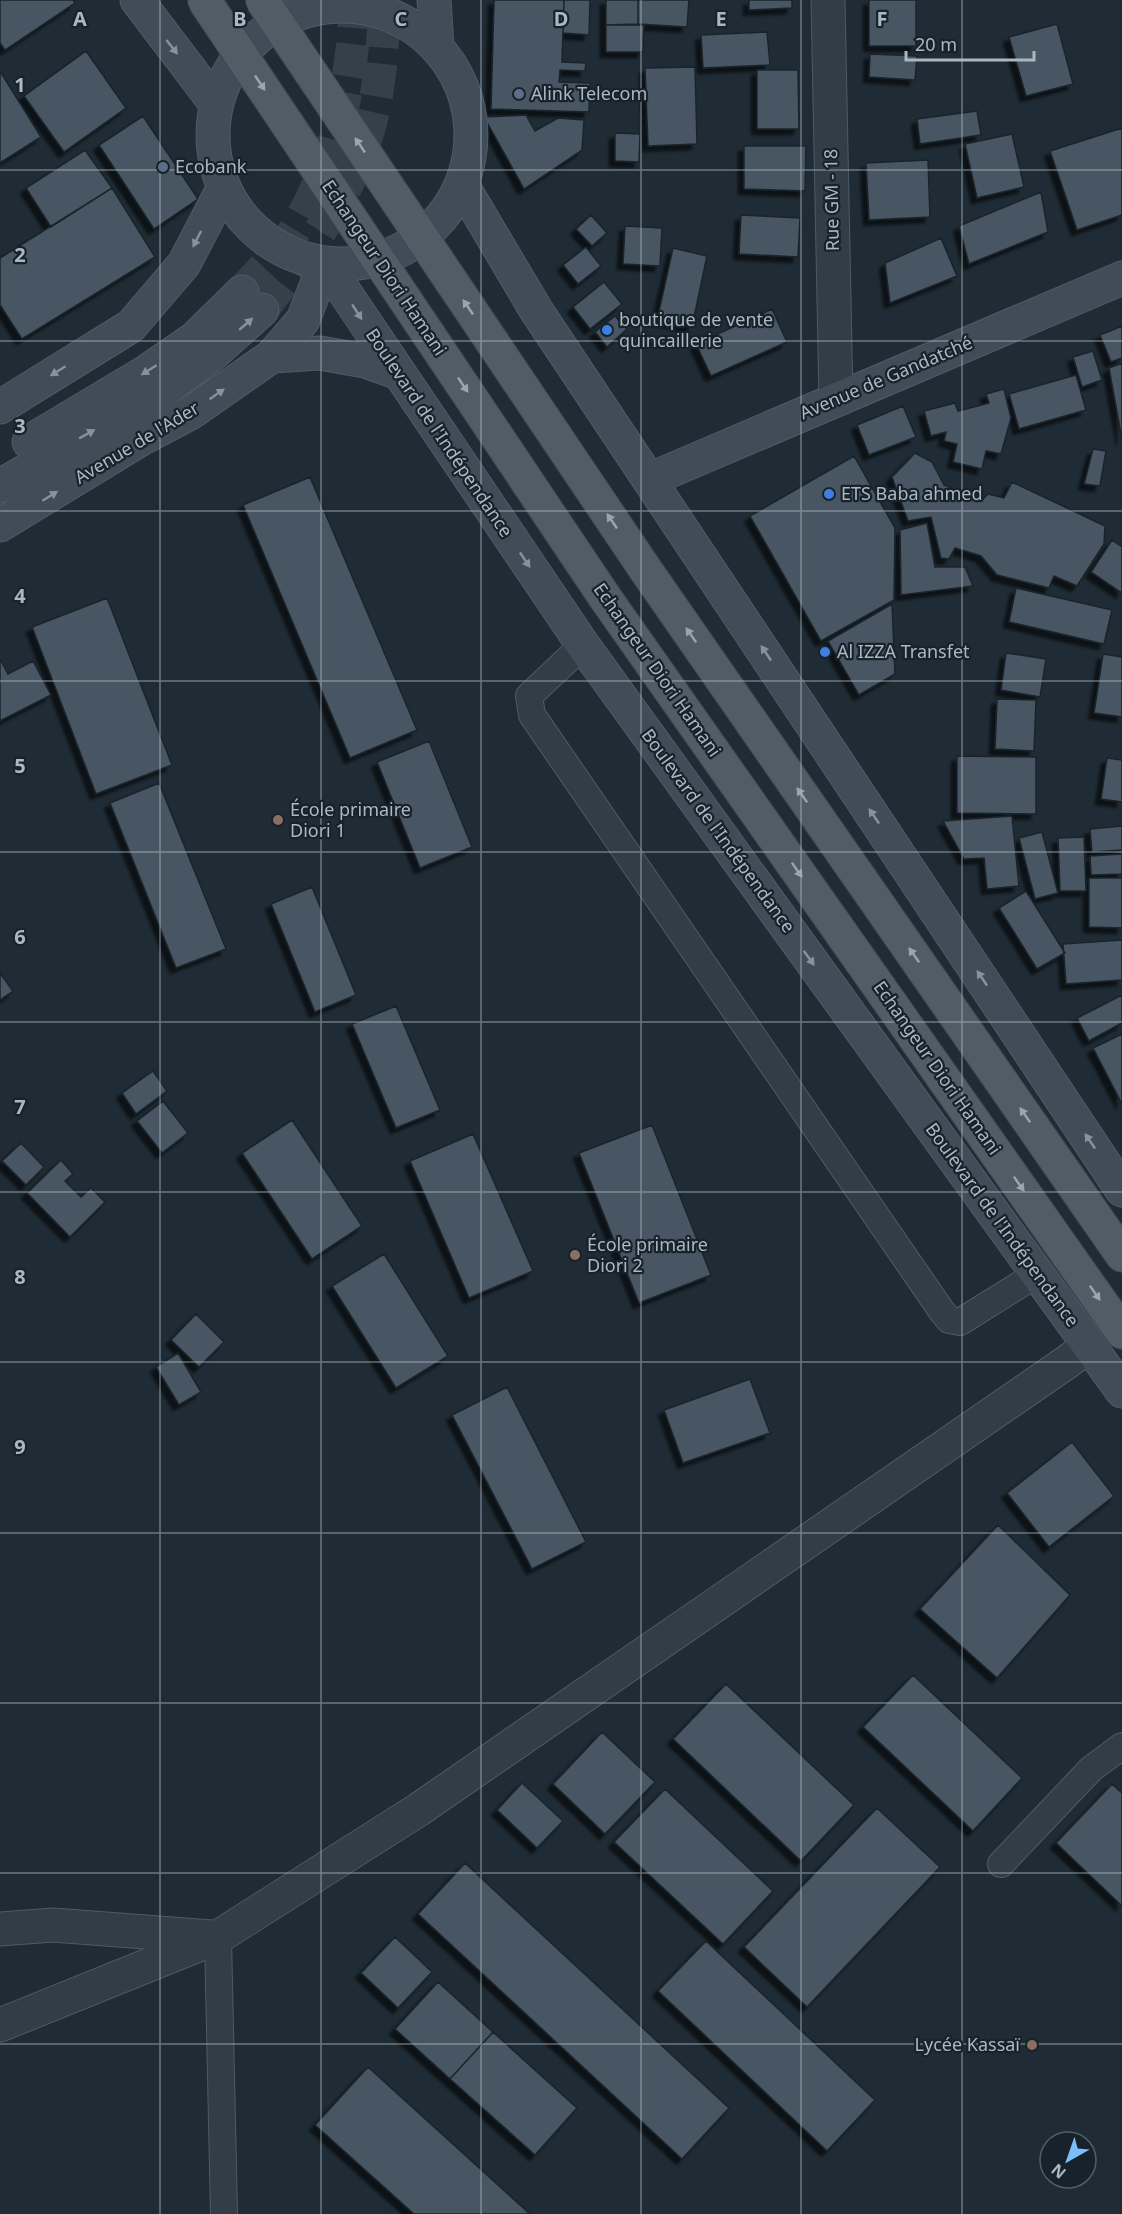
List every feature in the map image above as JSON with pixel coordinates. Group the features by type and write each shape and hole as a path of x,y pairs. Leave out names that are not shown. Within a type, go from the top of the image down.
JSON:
{"main road":[{"path":"137,0 216,104"},
{"name":"Echangeur Diori Hamani","path":"204,0 606,599 1122,1332"},
{"path":"262,0 645,569 1122,1255"},
{"path":"434,0 436,46"},
{"path":"333,3 369,8 406,22 436,46 458,77 470,112 471,149 462,184 440,221 407,247 367,262 325,263 283,250 248,224 224,187 213,146 216,104 226,76 242,52 267,29 297,14 333,3"},
{"path":"462,184 536,310 651,479 1122,1190"},
{"path":"0,407 131,326 184,264 224,187"},
{"name":"Avenue de l'Ader","path":"0,525 141,439 192,412 272,356 303,320 325,263"},
{"name":"Boulevard de l'Indépendance","path":"325,263 396,372 583,645 1122,1391"},
{"name":"Avenue de Gandatché","path":"651,479 1122,278"},
{"name":"Avenue de l'Ader","path":"0,459 146,372 252,301 214,353 154,398 0,486"},
{"path":"272,356 320,353 365,362 396,372"}],"street":[{"name":"Rue GM - 18","path":"828,0 836,400"},
{"path":"0,2025 218,1937 418,1810 1088,1346"},
{"path":"0,1929 53,1925 218,1937"}],"lane":[{"path":"583,645 529,696 532,715 941,1310 949,1320 960,1322 1037,1274"},
{"path":"1001,1864 1090,1769 1122,1746"},
{"path":"218,1937 224,2214"}],"building":[{"path":"0,0 73,0 75,3 5,50 0,43"},
{"path":"494,0 564,0 562,62 586,63 585,71 560,70 559,82 590,83 589,112 491,109"},
{"path":"564,0 590,0 589,35 563,33"},
{"path":"606,0 638,0 638,24 606,25"},
{"path":"638,0 689,0 687,27 638,24"},
{"path":"749,0 792,0 792,8 749,10"},
{"path":"869,0 916,0 916,46 869,46"},
{"path":"1057,24 1073,84 1026,96 1009,37"},
{"path":"606,25 644,25 643,52 606,52"},
{"path":"767,32 770,65 703,68 701,35"},
{"path":"86,51 126,108 64,152 24,96"},
{"path":"870,54 917,56 915,80 869,77"},
{"path":"695,67 697,144 648,146 645,68"},
{"path":"757,70 798,70 799,129 757,129"},
{"path":"0,71 41,137 0,163"},
{"path":"977,111 981,135 920,144 917,119"},
{"path":"526,115 535,131 558,118 584,120 582,150 524,189 484,117"},
{"path":"143,116 198,199 154,229 99,145"},
{"path":"1122,128 1122,215 1077,230 1050,151"},
{"path":"615,133 640,134 639,162 615,161"},
{"path":"1012,134 1024,187 977,198 965,144"},
{"path":"744,146 806,146 805,191 744,189"},
{"path":"85,150 112,188 51,227 26,188"},
{"path":"928,160 930,217 869,220 866,163"},
{"path":"112,188 155,257 22,339 0,305 0,258"},
{"path":"1041,192 1048,232 969,264 959,226"},
{"path":"591,215 607,233 592,246 576,229"},
{"path":"741,215 800,218 798,257 739,254"},
{"path":"625,226 662,228 660,266 623,264"},
{"path":"941,238 957,276 890,303 885,263"},
{"path":"586,247 601,266 578,284 563,265"},
{"path":"673,248 707,256 692,327 657,320"},
{"path":"604,282 622,304 590,329 573,307"},
{"path":"772,309 787,342 711,376 696,344"},
{"path":"615,316 627,329 607,347 595,332"},
{"path":"1122,326 1122,358 1111,362 1100,335"},
{"path":"1093,351 1102,380 1082,387 1073,357"},
{"path":"1122,363 1122,440 1109,368"},
{"path":"1076,375 1086,410 1019,429 1009,394"},
{"path":"1004,389 1011,418 1001,454 986,451 982,469 953,462 957,444 944,441 946,432 931,436 924,411 955,403 958,411 989,403 986,394"},
{"path":"903,406 916,437 869,455 857,425"},
{"path":"1093,449 1106,451 1100,486 1084,484"},
{"path":"915,453 932,462 944,485 982,500 988,494 1004,498 1012,482 1105,526 1104,544 1077,586 1054,576 1049,588 997,575 981,556 955,548 949,559 941,558 931,517 908,521 892,477"},
{"path":"854,456 895,528 894,600 821,641 750,516"},
{"path":"310,477 417,730 350,758 243,505"},
{"path":"927,523 935,567 965,567 973,586 901,595 900,530"},
{"path":"1112,540 1122,547 1122,593 1091,572"},
{"path":"1016,588 1112,610 1104,644 1009,622"},
{"path":"107,598 172,765 96,794 32,627"},
{"path":"892,604 895,674 859,695 828,641"},
{"path":"1006,653 1046,659 1040,697 1001,690"},
{"path":"1103,654 1122,657 1122,717 1094,713"},
{"path":"0,659 8,674 33,661 51,695 0,721"},
{"path":"997,699 1036,700 1034,751 995,749"},
{"path":"429,741 472,847 420,868 377,762"},
{"path":"957,756 1036,757 1036,814 957,813"},
{"path":"1107,758 1122,760 1122,802 1101,799"},
{"path":"159,783 226,949 176,968 110,803"},
{"path":"1012,816 1019,886 987,889 984,858 964,859 943,821"},
{"path":"1122,826 1122,850 1092,852 1090,829"},
{"path":"1042,832 1058,893 1035,899 1019,838"},
{"path":"1084,837 1086,891 1060,891 1058,838"},
{"path":"1122,854 1122,874 1091,875 1090,856"},
{"path":"1089,878 1122,878 1122,928 1089,927"},
{"path":"312,887 356,995 315,1012 271,904"},
{"path":"1026,891 1065,953 1037,969 999,908"},
{"path":"1122,940 1122,980 1066,984 1063,944"},
{"path":"0,973 13,991 0,1000"},
{"path":"1122,995 1122,1023 1089,1041 1077,1018"},
{"path":"396,1006 440,1110 396,1128 352,1024"},
{"path":"1122,1034 1122,1104 1093,1048"},
{"path":"153,1071 167,1091 136,1114 122,1093"},
{"path":"163,1101 188,1133 162,1153 137,1121"},
{"path":"292,1120 362,1226 312,1259 242,1153"},
{"path":"652,1125 711,1275 639,1303 579,1153"},
{"path":"473,1134 533,1271 469,1298 410,1161"},
{"path":"21,1143 44,1167 26,1185 2,1161"},
{"path":"61,1160 73,1174 65,1181 81,1197 91,1188 105,1202 70,1237 27,1193"},
{"path":"384,1254 448,1356 396,1388 332,1286"},
{"path":"196,1314 224,1342 199,1367 171,1340"},
{"path":"178,1353 201,1392 179,1405 156,1367"},
{"path":"750,1379 770,1433 683,1463 664,1410"},
{"path":"507,1387 586,1542 532,1569 452,1415"},
{"path":"1072,1442 1114,1496 1049,1547 1007,1493"},
{"path":"998,1525 1070,1595 997,1678 920,1609"},
{"path":"913,1675 1022,1778 973,1831 863,1727"},
{"path":"726,1684 854,1805 801,1861 673,1739"},
{"path":"602,1732 655,1782 605,1834 553,1784"},
{"path":"522,1783 563,1821 537,1848 497,1810"},
{"path":"1112,1784 1122,1793 1122,1906 1056,1843"},
{"path":"665,1789 773,1891 723,1944 614,1842"},
{"path":"877,1808 940,1867 807,2007 744,1947"},
{"path":"465,1863 729,2108 682,2159 418,1914"},
{"path":"395,1937 432,1972 398,2008 361,1973"},
{"path":"706,1941 875,2100 827,2151 658,1991"},
{"path":"438,1982 493,2032 450,2079 395,2029"},
{"path":"493,2032 577,2108 535,2155 450,2079"},
{"path":"368,2067 530,2214 414,2214 315,2125"}],"tunnel":[{"path":"242,292 293,233 321,178 340,121 346,91 356,0"},
{"path":"262,310 324,224 361,153 376,97 386,0"}],"place":[{"name":"Alink Telecom","path":"519,94"},
{"name":"Ecobank","path":"163,167"},
{"name":"boutique de vente quincaillerie","path":"607,330"},
{"name":"ETS Baba ahmed","path":"829,494"},
{"name":"Al IZZA Transfet","path":"825,652"},
{"name":"École primaire Diori 1","path":"278,820"},
{"name":"École primaire Diori 2","path":"575,1255"},
{"name":"Lycée Kassaï","path":"1032,2045"}]}
